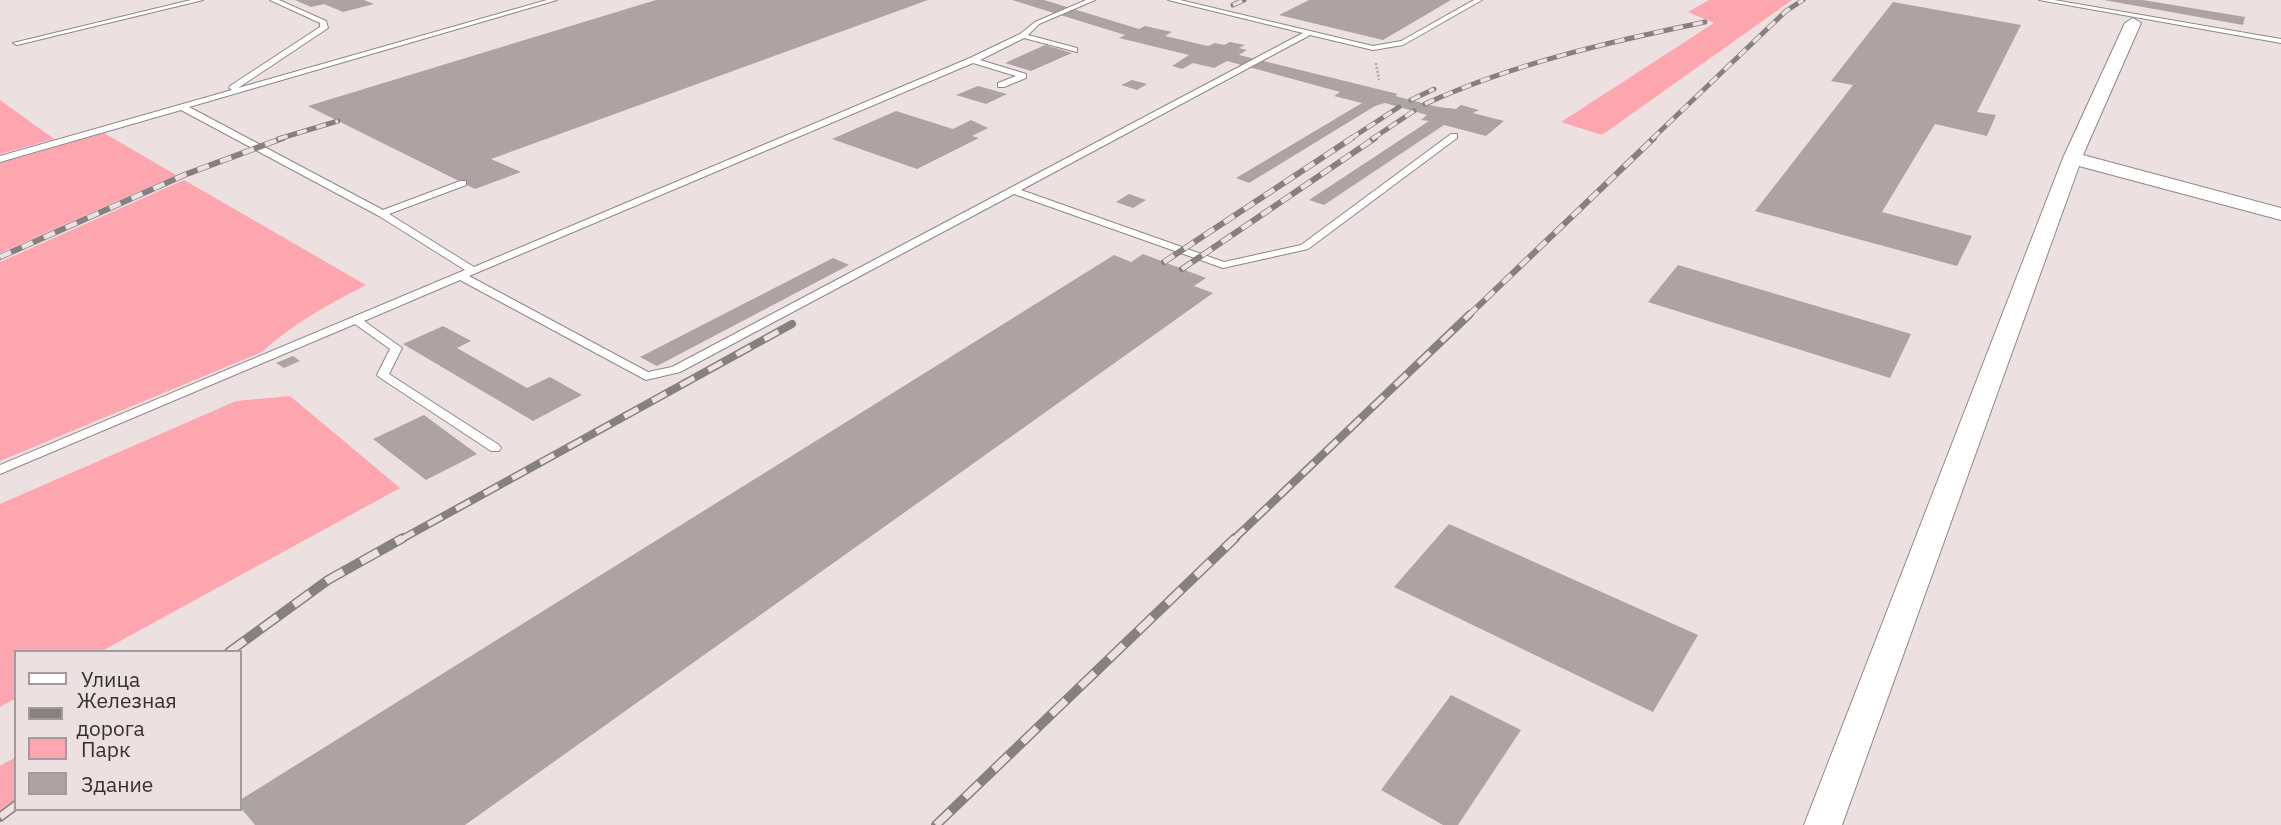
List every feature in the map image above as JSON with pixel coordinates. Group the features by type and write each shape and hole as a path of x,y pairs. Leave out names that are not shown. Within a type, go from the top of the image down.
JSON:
{"street":[{"path":"1823,825 2072,158 2133,19"},
{"path":"2072,158 2281,214"}],"lane":[{"path":"17,43 200,0"},
{"path":"0,159 554,0"},
{"path":"0,470 973,60 1023,36 1037,23 1093,0"},
{"path":"1171,0 1373,48 1403,43 1479,0"},
{"path":"2042,0 2133,19 2281,41"},
{"path":"221,96 324,28 324,22 277,1"},
{"path":"459,275 646,376 676,370 1309,33"},
{"path":"1023,36 1074,50"},
{"path":"973,60 1023,76 1001,85"},
{"path":"182,107 382,214 472,270"},
{"path":"1014,191 1223,265 1304,247 1454,136"},
{"path":"382,214 463,183"},
{"path":"355,319 396,348 383,375 495,448"}],"green space":[{"path":"1709,0 1792,0 1602,135 1561,122 1714,23 1688,12"},
{"path":"0,100 54,139 0,154"},
{"path":"104,133 176,175 0,253 0,163"},
{"path":"184,180 366,285 298,324 262,352 0,461 0,262"},
{"path":"290,396 400,488 104,650 14,650 14,699 0,707 0,504 236,401"},
{"path":"14,758 14,800 0,811 0,766"}],"building":[{"path":"295,0 364,0 374,4 343,12 324,4 311,7"},
{"path":"656,0 928,0 491,159 521,172 475,189 308,106"},
{"path":"1012,0 1044,0 1139,29 1145,26 1172,32 1165,36 1208,46 1230,42 1245,45 1239,48 1247,50 1239,55 1398,94 1395,96 1438,107 1456,109 1461,105 1479,110 1473,113 1504,121 1486,136 1444,125 1324,205 1309,200 1429,121 1421,120 1427,115 1385,103 1375,106 1249,183 1236,178 1362,103 1334,96 1340,92 1227,61 1214,68 1193,63 1182,69 1172,66 1189,55 1119,38 1125,35"},
{"path":"1309,0 1451,0 1383,40 1279,15"},
{"path":"2104,0 2143,0 2245,17 2243,25"},
{"path":"1893,2 2021,25 1977,112 1996,115 1987,136 1935,124 1882,212 1972,236 1957,266 1755,211 1853,85 1831,81"},
{"path":"1045,45 1072,53 1031,71 1005,63"},
{"path":"1132,80 1147,84 1137,90 1121,85"},
{"path":"978,86 1007,94 986,104 956,95"},
{"path":"896,111 953,129 971,120 988,128 972,136 979,138 917,169 832,139"},
{"path":"1129,194 1146,200 1133,208 1116,202"},
{"path":"1143,254 1206,278 1194,286 1213,293 465,825 255,825 242,809 242,799 1114,255 1131,262"},
{"path":"833,258 849,265 657,366 640,357"},
{"path":"1678,265 1911,334 1890,378 1648,302"},
{"path":"443,326 471,341 457,348 527,388 550,377 582,395 533,421 403,344"},
{"path":"293,356 300,361 284,368 276,363"},
{"path":"424,415 477,454 426,480 373,439"},
{"path":"1449,524 1698,635 1653,712 1394,587"},
{"path":"1451,695 1521,730 1458,825 1443,825 1381,790"}],"railway":[{"path":"1233,5 1244,0"},
{"path":"1652,139 1786,11 1803,0"},
{"path":"1425,104 1528,65 1705,22"},
{"path":"1411,100 1434,89"},
{"path":"1350,139 1399,107"},
{"path":"1372,139 1414,111"},
{"path":"278,139 338,121"},
{"path":"0,257 184,175 283,138"},
{"path":"1164,262 1352,138"},
{"path":"1182,269 1375,138"},
{"path":"1468,316 1654,138"},
{"path":"1233,540 1470,314"},
{"path":"400,540 792,324"},
{"path":"232,650 328,580 403,538"},
{"path":"936,825 1235,538"},
{"path":"0,817 14,806"}]}
